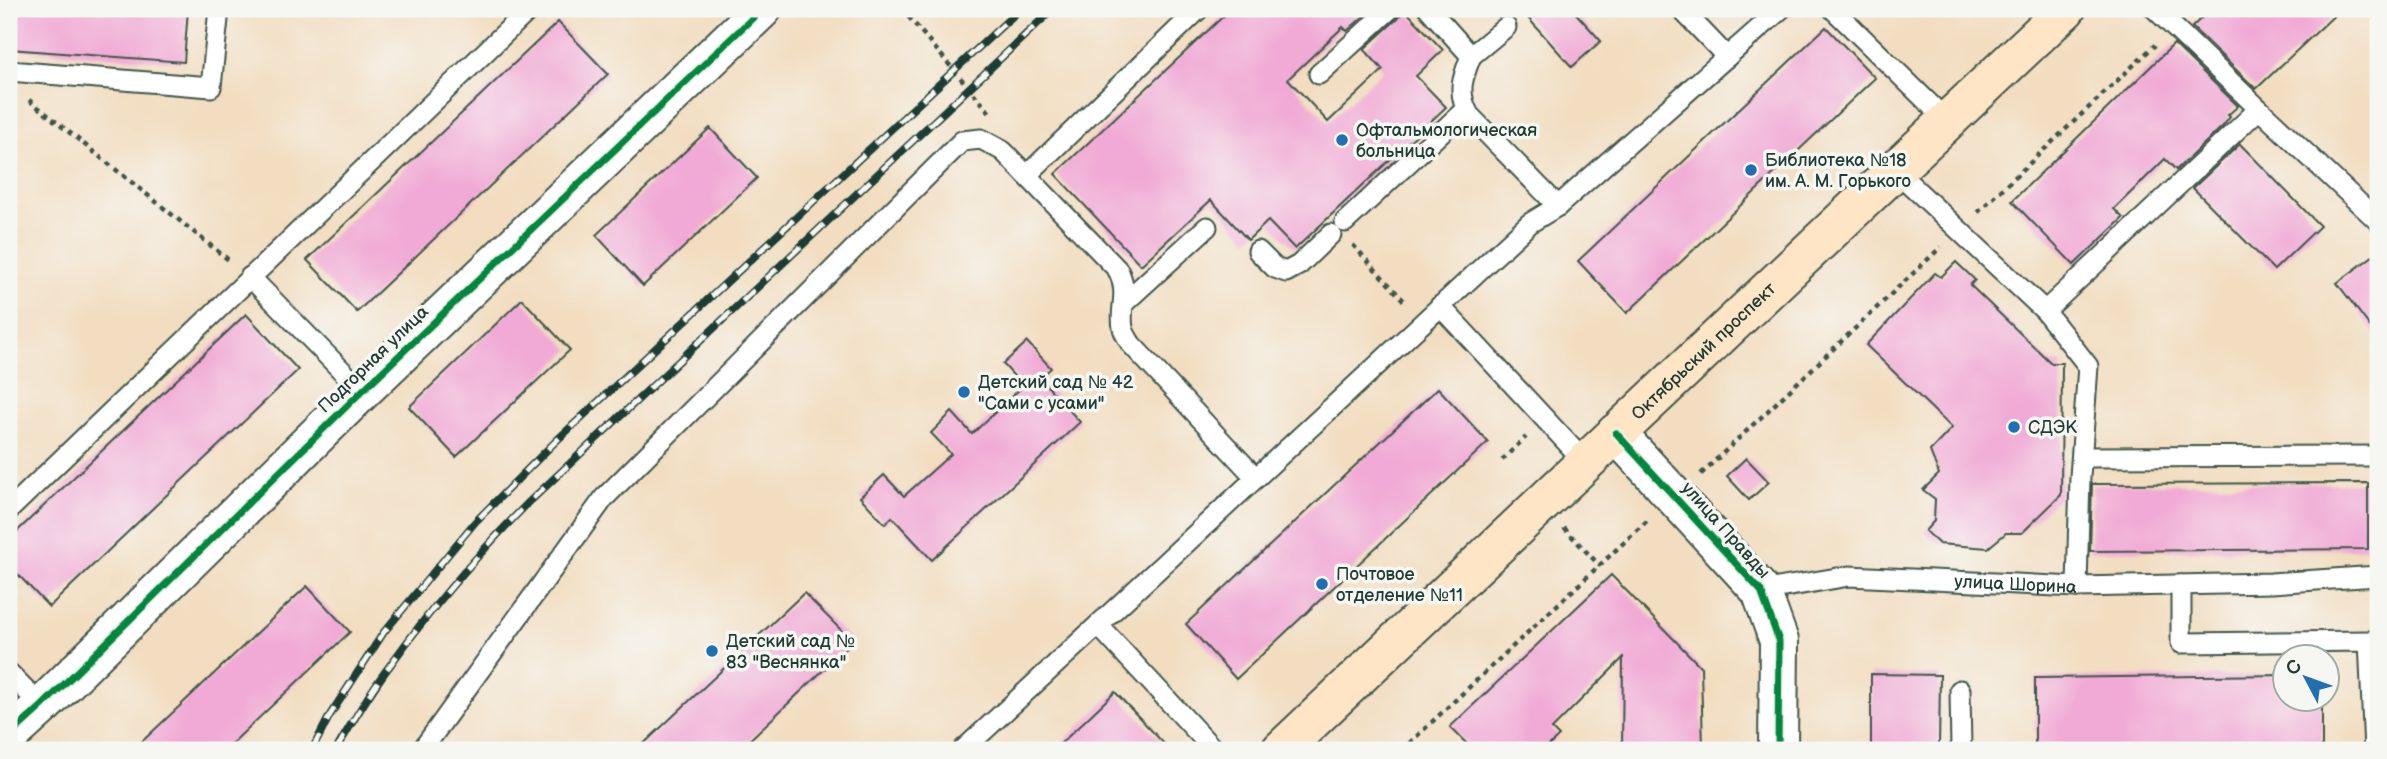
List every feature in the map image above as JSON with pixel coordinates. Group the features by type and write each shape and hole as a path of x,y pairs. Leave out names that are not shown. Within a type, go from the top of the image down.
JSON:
{"main road":[{"name":"Октябрьский проспект","path":"1281,750 2066,9"}],"street":[{"name":"Подгорная улица","path":"9,736 43,706 362,391 762,9"},
{"name":"улица Правды","path":"1616,433 1761,591 1779,640 1777,750"}],"lane":[{"path":"9,71 211,87 219,9"},
{"path":"9,510 530,9"},
{"path":"1027,175 1199,9"},
{"path":"1319,74 1390,9"},
{"path":"1429,9 1471,56"},
{"path":"1681,9 1727,57"},
{"path":"963,750 1530,223 1558,206 1781,9"},
{"path":"1833,9 1947,121"},
{"path":"2155,9 2378,221"},
{"path":"1506,27 1471,56 1463,77 1462,99 1469,115 1558,206"},
{"path":"1258,251 1275,268 1286,272 1299,265 1466,108"},
{"path":"2045,311 2259,109"},
{"path":"422,750 604,498 962,141 981,139 1003,151 1118,270 1123,281 1125,302 1123,330 1131,344 1256,478"},
{"path":"1895,170 2045,311 2088,366 2077,587"},
{"path":"1125,302 1207,227"},
{"path":"250,278 362,391"},
{"path":"1440,306 1586,462"},
{"path":"2082,457 2378,456"},
{"name":"улица Шорина","path":"1761,591 1849,576 2077,587 2271,583 2378,576"},
{"path":"2180,585 2181,643 2369,642 2374,750"},
{"path":"1098,625 1214,750"},
{"path":"9,673 43,706"},
{"path":"1960,690 1961,750"}],"path":[{"path":"902,9 994,117"},
{"path":"19,93 250,278"},
{"path":"1350,242 1423,322"},
{"path":"1502,460 1545,419"},
{"path":"1402,750 1673,495 1705,471"},
{"path":"1560,524 1600,565"}],"building":[{"path":"9,9 188,9 184,62 9,49"},
{"name":"Офтальмологическая больница","path":"1231,9 1372,9 1347,31 1343,27 1288,79 1328,122 1383,70 1364,49 1398,18 1404,9 1443,50 1416,76 1446,107 1295,249 1268,221 1248,240 1211,200 1141,265 1055,174"},
{"path":"1520,9 1572,9 1601,41 1572,67"},
{"path":"2211,9 2341,9 2256,89 2192,27"},
{"path":"558,22 608,74 357,312 307,260"},
{"path":"1826,27 1875,78 1627,313 1578,261"},
{"path":"2174,44 2238,106 2228,115 2230,117 2223,126 2176,170 2165,159 2114,209 2123,218 2074,265 2012,201"},
{"path":"710,128 757,178 643,286 596,235"},
{"path":"2240,144 2320,226 2274,270 2193,188"},
{"path":"2378,252 2378,337 2337,283"},
{"path":"1956,262 1975,280 1970,285 2051,363 2062,363 2061,495 2022,533 2006,533 1988,548 1939,544 1925,531 1934,521 1935,499 1923,490 1939,474 1930,451 1952,428 1866,345 1935,273 1941,277"},
{"path":"522,299 570,350 456,457 409,407"},
{"path":"246,314 298,370 49,607 9,565 9,539"},
{"path":"1027,342 1051,368 1040,378 1080,422 932,560 892,517 885,524 860,497 884,475 904,496 951,454 931,433 952,412 972,434 1023,386 1003,364"},
{"path":"1438,388 1488,442 1236,679 1186,624"},
{"path":"1746,458 1769,482 1749,500 1727,476"},
{"path":"2368,483 2368,549 2090,551 2092,484"},
{"path":"1611,575 1701,667 1703,750 1622,750 1623,658 1552,729 1559,736 1544,750 1473,750 1450,727"},
{"path":"307,586 350,632 225,750 133,750"},
{"path":"804,593 853,642 739,750 637,750"},
{"path":"1871,674 1940,675 1939,750 1871,750"},
{"path":"2272,675 2272,714 2322,714 2322,750 2242,750 2242,746 2035,749 2035,678"},
{"path":"1115,692 1170,750 1054,750"}],"railway":[{"path":"312,750 330,715 384,632 475,522 555,442 1020,9"},
{"path":"336,750 376,685 423,622 473,562 527,504 1053,9"}],"cycle path":[{"path":"9,736 362,391 762,9"},
{"path":"1616,433 1761,591 1779,641 1778,750"}],"place":[{"name":"Офтальмологическая больница","path":"1342,140"},
{"name":"Библиотека №18 им. А. М. Горького","path":"1751,170"},
{"name":"Детский сад № 42 \"Сами с усами\"","path":"964,392"},
{"name":"СДЭК","path":"2014,427"},
{"name":"Почтовое отделение №11","path":"1322,584"},
{"name":"Детский сад № 83 \"Веснянка\"","path":"712,651"}]}
